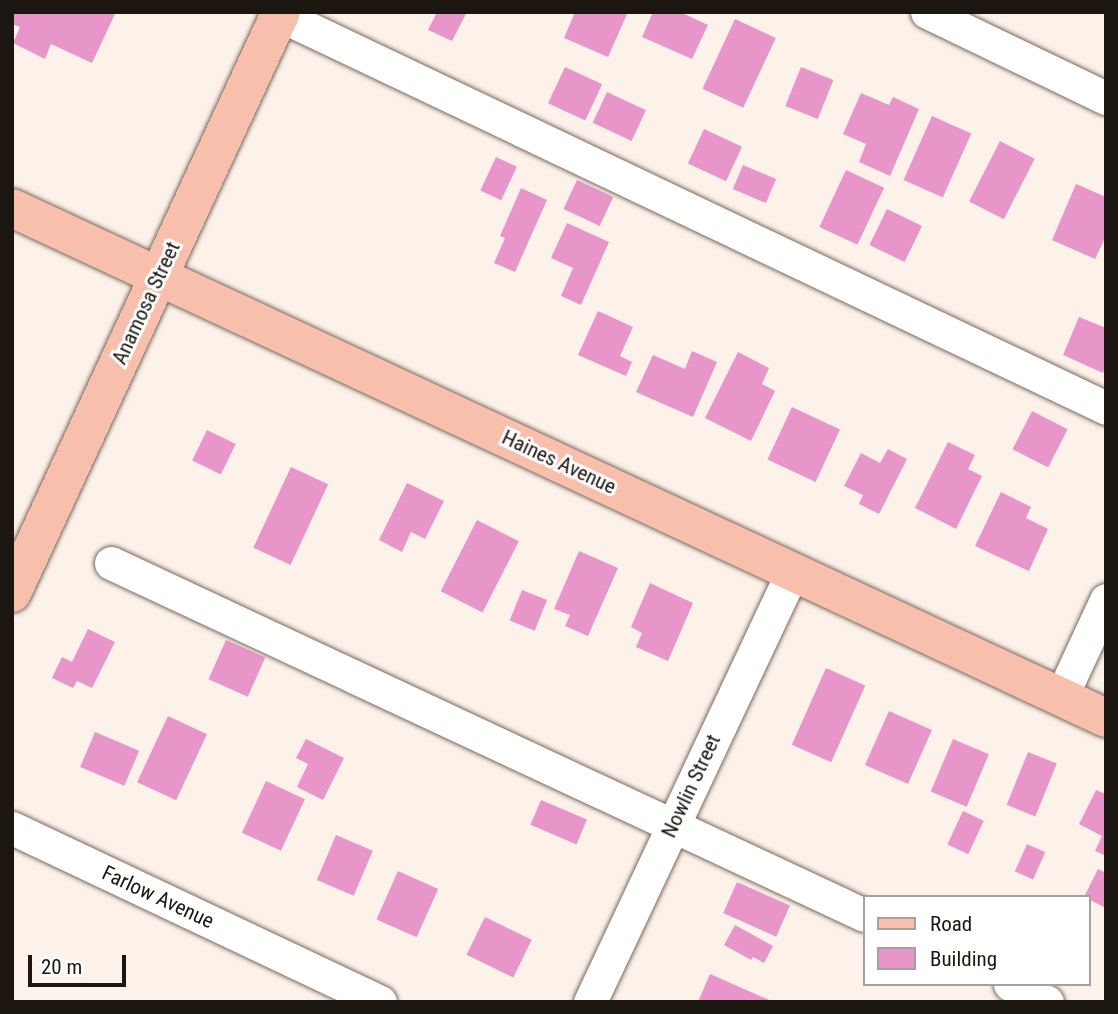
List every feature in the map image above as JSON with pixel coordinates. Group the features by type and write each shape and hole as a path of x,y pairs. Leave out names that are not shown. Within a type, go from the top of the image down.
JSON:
{"main road":[{"name":"Anamosa Street","path":"12,593 280,14"},
{"name":"Haines Avenue","path":"12,208 1106,718"}],"street":[{"path":"926,12 1106,98"},
{"path":"280,14 1106,408"},
{"path":"111,563 862,914"},
{"name":"Nowlin Street","path":"590,1002 793,570"},
{"path":"1060,697 1106,600"},
{"name":"Farlow Avenue","path":"12,828 380,1002"},
{"path":"1014,986 1047,1002"}],"building":[{"path":"12,12 116,12 92,63 51,44 45,59 13,43 20,27 12,24"},
{"path":"437,12 467,12 452,41 428,30"},
{"path":"575,12 628,12 608,57 564,38"},
{"path":"653,12 680,12 708,25 692,59 642,37"},
{"path":"735,19 776,38 743,108 702,89"},
{"path":"565,67 602,84 585,121 548,103"},
{"path":"801,67 833,80 818,119 785,106"},
{"path":"607,92 646,110 632,141 593,123"},
{"path":"861,93 889,105 893,97 919,109 890,176 859,162 866,144 843,134"},
{"path":"932,116 971,133 943,197 904,180"},
{"path":"704,129 742,147 726,181 688,163"},
{"path":"1000,141 1035,159 1004,219 969,202"},
{"path":"496,157 517,167 501,200 480,191"},
{"path":"743,165 776,179 766,203 733,189"},
{"path":"846,170 884,188 857,245 819,227"},
{"path":"577,180 613,197 600,226 563,209"},
{"path":"1076,184 1106,197 1106,236 1095,259 1052,240"},
{"path":"521,188 547,200 515,272 494,263 505,238 500,236"},
{"path":"887,209 922,226 905,262 869,245"},
{"path":"567,223 609,242 581,305 561,296 573,268 551,258"},
{"path":"598,311 633,327 620,356 632,362 626,376 578,355"},
{"path":"1079,317 1106,328 1106,365 1103,373 1063,355"},
{"path":"692,351 717,362 693,417 636,392 653,355 685,369"},
{"path":"738,352 769,368 762,384 775,391 751,441 705,418"},
{"path":"792,407 840,429 816,482 767,460"},
{"path":"1032,411 1068,429 1048,467 1012,449"},
{"path":"207,430 236,444 221,475 192,461"},
{"path":"948,442 975,455 968,469 982,476 956,529 915,508"},
{"path":"888,449 907,459 879,514 859,504 863,495 844,486 861,453 880,463"},
{"path":"291,467 328,484 291,565 253,548"},
{"path":"407,483 444,501 425,539 411,532 402,552 379,540"},
{"path":"1001,492 1031,507 1026,518 1048,529 1029,571 975,546"},
{"path":"477,520 519,541 483,613 441,591"},
{"path":"579,551 618,568 588,636 565,626 570,615 554,609"},
{"path":"650,583 693,603 668,661 636,647 642,633 631,627"},
{"path":"522,590 547,600 535,631 510,621"},
{"path":"88,629 115,642 92,688 77,681 73,688 52,678 62,657 72,662"},
{"path":"226,640 265,657 248,697 209,679"},
{"path":"826,668 865,685 831,762 792,745"},
{"path":"889,711 932,730 908,784 865,765"},
{"path":"168,716 207,734 176,800 137,782"},
{"path":"95,732 139,751 124,786 80,767"},
{"path":"306,739 344,758 323,800 297,787 308,764 296,758"},
{"path":"953,739 989,754 967,807 931,791"},
{"path":"1028,752 1057,764 1035,816 1007,805"},
{"path":"266,781 305,799 281,851 242,833"},
{"path":"1096,790 1106,794 1106,856 1095,851 1102,836 1079,824"},
{"path":"541,800 587,820 576,844 530,825"},
{"path":"963,811 984,821 968,854 947,845"},
{"path":"336,835 373,851 354,896 317,880"},
{"path":"1027,844 1045,852 1033,880 1015,871"},
{"path":"1098,869 1106,873 1104,907 1090,900 1090,895 1085,895"},
{"path":"398,871 438,889 417,937 376,919"},
{"path":"737,882 790,906 776,937 723,913"},
{"path":"485,917 532,940 513,978 467,955"},
{"path":"735,925 773,946 764,963 753,957 751,960 724,945"},
{"path":"710,974 774,1002 698,1002"}]}
